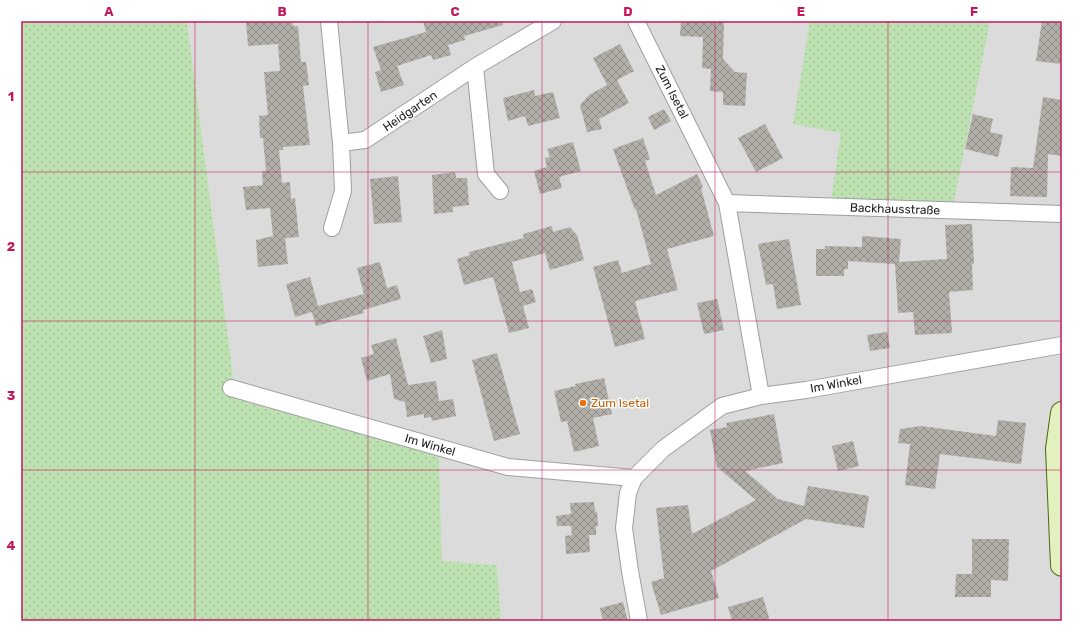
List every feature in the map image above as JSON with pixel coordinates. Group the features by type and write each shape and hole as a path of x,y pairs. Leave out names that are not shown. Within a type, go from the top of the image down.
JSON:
{"street":[{"path":"329,21 341,143 343,191 332,228"},
{"name":"Heidgarten","path":"341,143 365,140 475,67 553,21"},
{"name":"Zum Isetal","path":"636,21 727,203 762,396"},
{"path":"475,67 486,174 500,192"},
{"name":"Backhausstraße","path":"727,203 1062,214"},
{"name":"Im Winkel","path":"639,621 624,528 628,493 634,478 663,449 722,406 762,396 806,390 1062,345"},
{"name":"Im Winkel","path":"231,388 508,467 634,478"},
{"path":"1062,413 1057,448 1062,565"}],"shaded area":[{"path":"187,21 1062,21 1062,621 501,621 497,565 442,561 439,456 236,399"}],"green space":[{"path":"21,21 187,21 236,399 439,456 442,561 497,565 501,621 21,621"},
{"path":"810,21 990,21 952,211 830,206 841,133 793,124"}],"building":[{"path":"246,21 292,21 293,26 298,26 301,62 306,62 309,85 303,86 310,145 283,147 283,150 279,150 282,183 290,182 291,199 295,198 299,237 285,238 288,264 258,267 256,240 273,236 270,208 246,210 243,187 263,185 262,171 266,171 263,138 260,138 259,116 268,115 264,72 280,71 278,44 248,46"},
{"path":"423,21 502,21 503,25 464,36 465,40 448,45 451,55 433,60 431,55 397,66 404,85 381,92 375,72 381,70 373,47 426,32"},
{"path":"724,21 723,59 735,72 747,73 745,106 723,105 723,92 710,91 711,69 702,68 703,37 680,36 681,22"},
{"path":"1042,21 1062,23 1062,64 1036,61"},
{"path":"620,44 634,71 617,80 629,103 599,119 602,129 587,132 580,105 589,95 607,85 593,58"},
{"path":"534,90 535,96 553,92 560,118 528,126 525,116 508,121 503,98"},
{"path":"1043,97 1062,100 1062,156 1048,154 1047,197 1010,196 1011,167 1033,168"},
{"path":"664,109 671,121 654,130 648,117"},
{"path":"973,114 993,119 990,132 1003,135 998,157 965,149"},
{"path":"765,124 783,158 756,172 738,138"},
{"path":"643,138 650,159 645,161 656,195 697,174 703,187 701,188 714,236 667,249 678,290 635,301 645,339 615,347 593,267 618,260 622,273 651,264 636,209 635,210 613,149"},
{"path":"573,142 581,171 559,177 562,188 540,194 534,171 547,167 545,158 550,157 547,149"},
{"path":"455,172 456,178 467,178 469,205 453,207 453,212 434,214 432,175"},
{"path":"398,176 402,222 374,224 370,179"},
{"path":"972,224 974,264 972,264 973,290 949,292 952,333 915,335 913,312 898,313 895,264 848,261 848,269 844,269 844,276 816,276 816,249 825,249 825,246 862,247 862,236 901,239 899,262 947,259 945,225"},
{"path":"552,226 553,232 570,227 577,235 584,260 550,270 545,253 512,262 520,292 532,289 536,302 523,306 529,328 509,333 493,277 464,285 457,259 470,255 469,252 524,238 523,234"},
{"path":"789,239 801,305 777,309 773,284 766,285 758,244"},
{"path":"380,262 387,288 397,285 401,299 363,310 364,313 316,326 312,312 295,317 286,284 310,277 318,306 364,294 357,268"},
{"path":"717,299 724,330 704,334 697,303"},
{"path":"442,330 447,359 431,363 423,336"},
{"path":"887,332 890,348 870,351 867,335"},
{"path":"396,338 408,385 436,381 439,401 453,399 456,416 432,421 431,417 424,418 424,414 407,417 405,402 394,399 390,374 367,381 361,358 374,354 371,345"},
{"path":"497,353 520,434 494,441 472,360"},
{"name":"Zum Isetal","path":"604,378 612,414 593,418 599,446 574,452 567,421 561,422 554,391 576,386 575,384"},
{"path":"774,414 783,463 745,471 778,499 804,506 808,486 869,496 864,528 806,519 711,571 719,598 661,615 651,582 664,578 656,508 688,505 692,534 756,500 717,467 710,430 727,427 726,423"},
{"path":"998,420 1026,423 1021,464 940,454 935,489 905,485 910,444 898,443 900,429 921,426 996,436"},
{"path":"853,441 859,466 838,471 832,446"},
{"path":"594,502 595,512 597,511 598,526 596,526 596,535 589,535 590,552 566,554 565,536 572,535 571,526 557,526 556,516 571,514 570,503"},
{"path":"972,539 1009,539 1008,581 991,580 991,597 955,597 956,574 972,574"},
{"path":"763,597 770,621 732,621 728,607"},
{"path":"623,602 628,621 603,621 600,608"}],"place":[{"name":"Zum Isetal","path":"583,403"}]}
